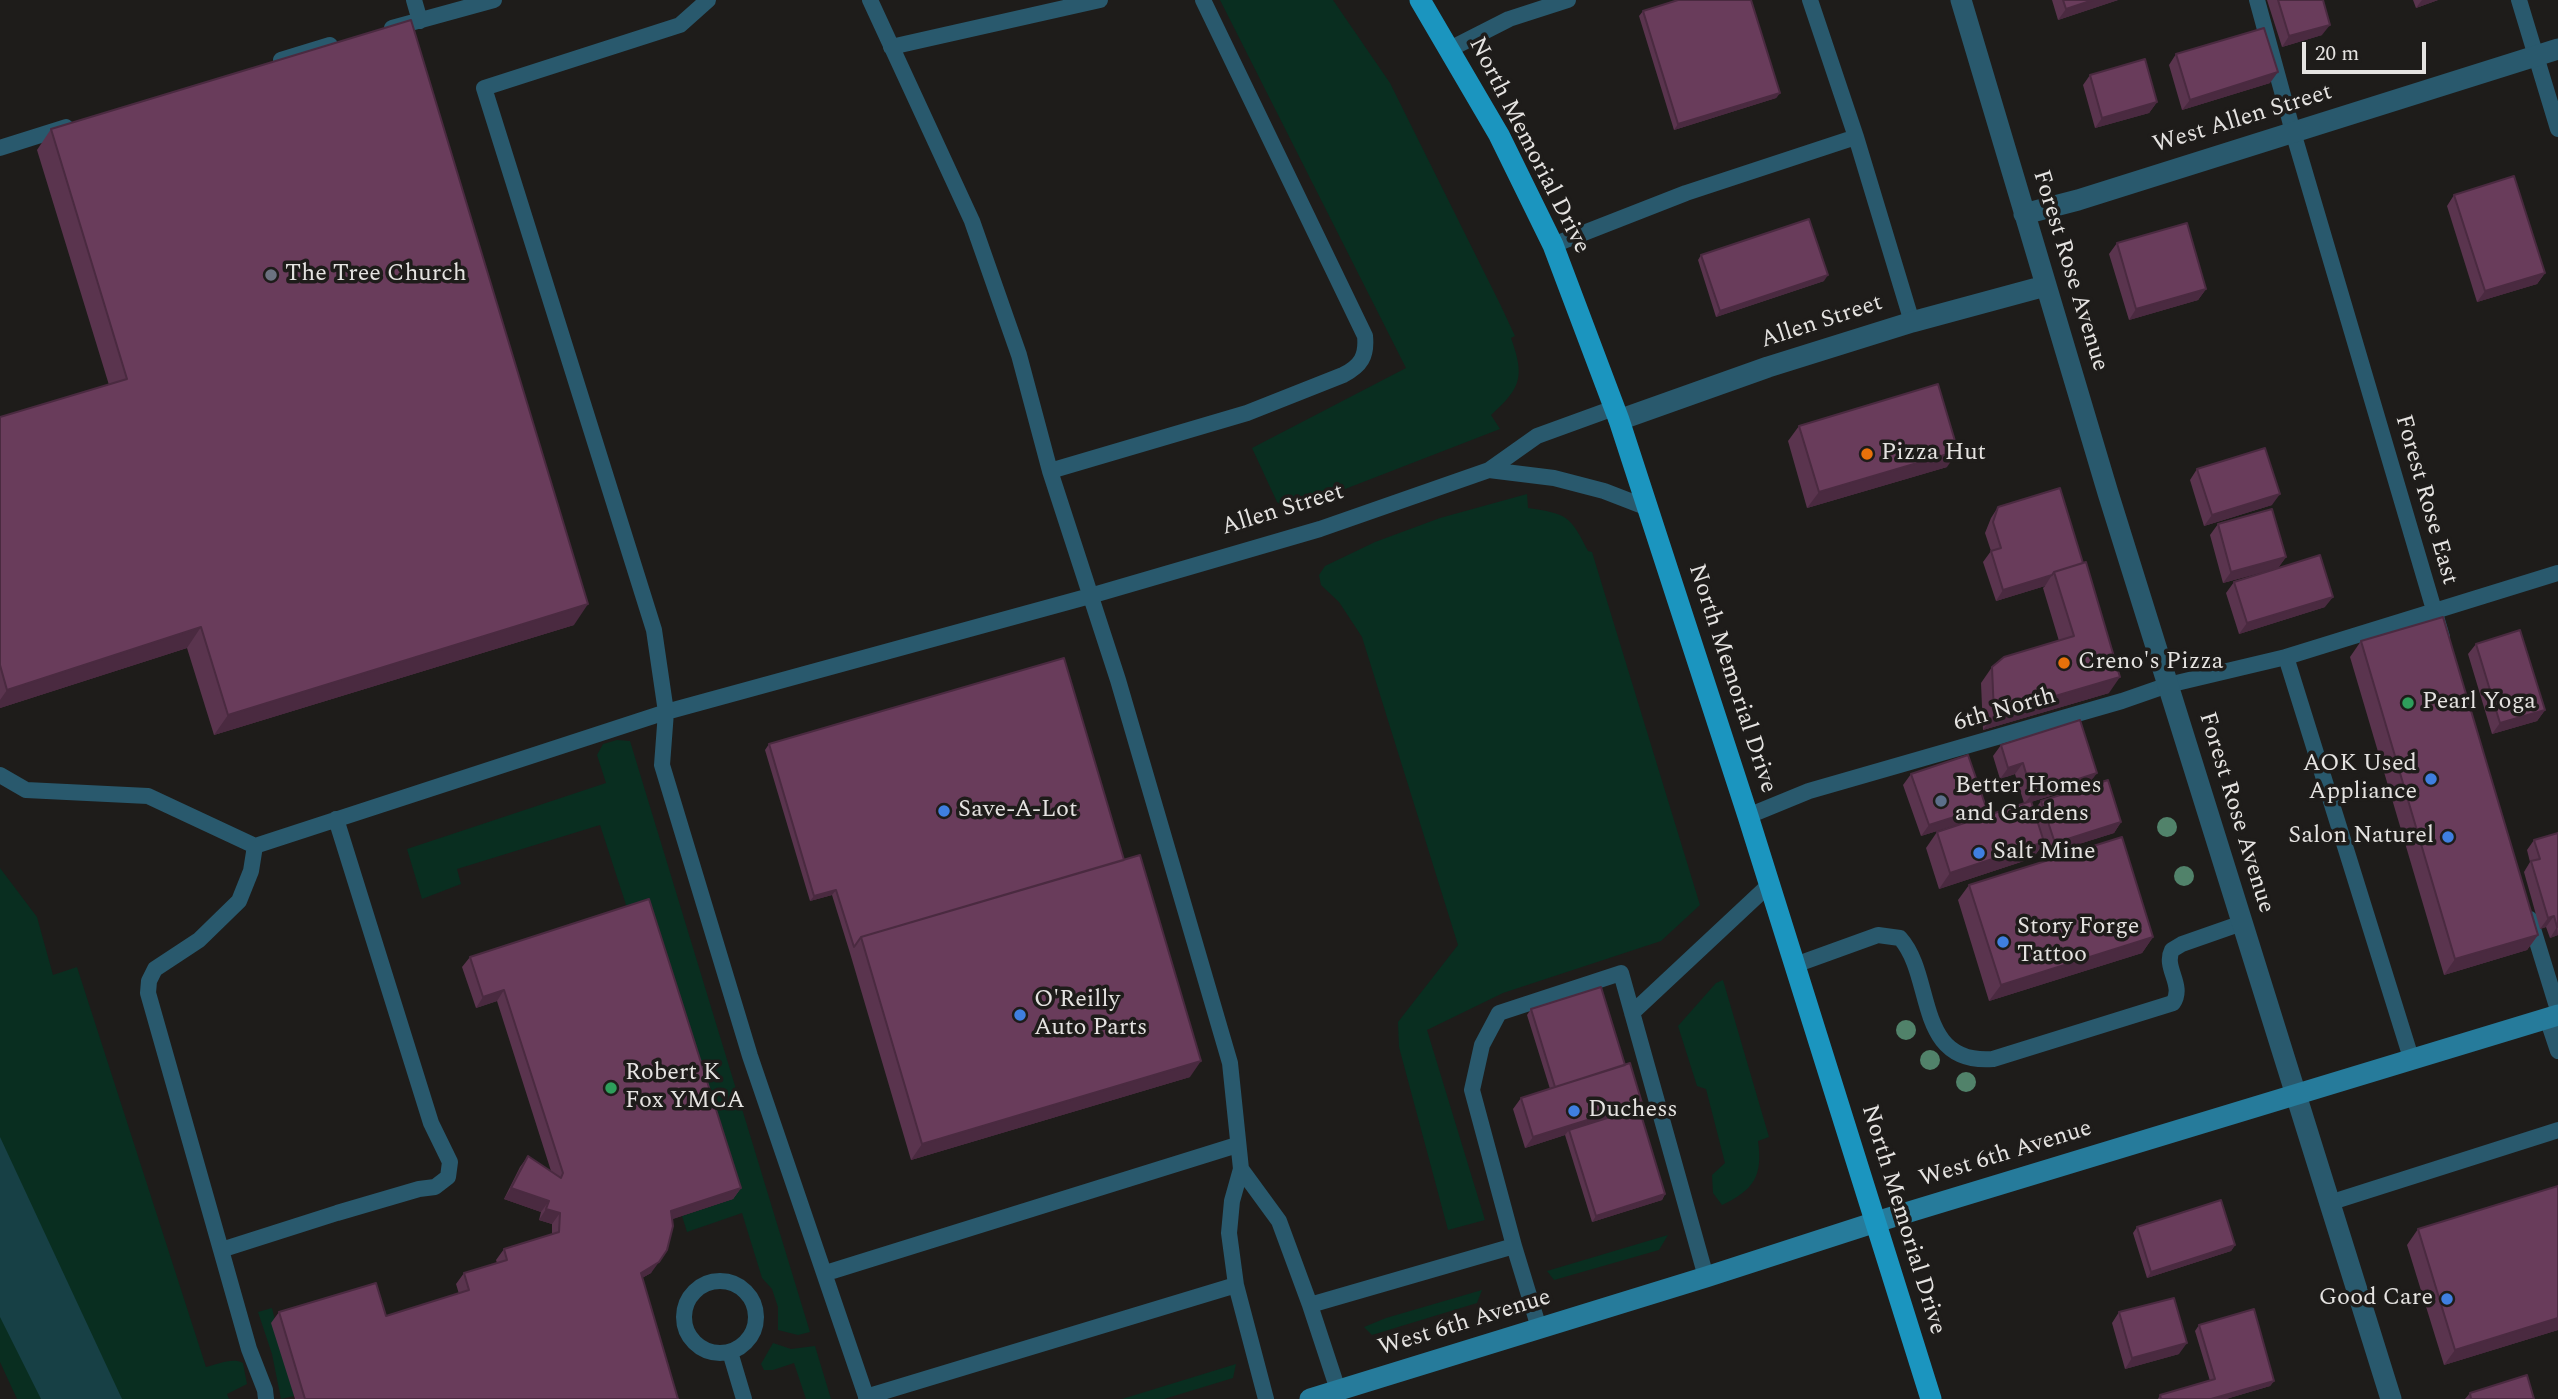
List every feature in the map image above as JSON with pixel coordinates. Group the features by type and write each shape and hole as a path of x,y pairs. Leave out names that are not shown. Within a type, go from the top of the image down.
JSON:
{"main road":[{"name":"North Memorial Drive","path":"1420,0 1499,135 1553,245 1616,414 1770,884 1931,1399"}],"street":[{"name":"Forest Rose Avenue","path":"1961,0 2045,286 2391,1399"},
{"name":"West Allen Street","path":"2024,214 2078,200 2558,49"},
{"name":"Allen Street","path":"1616,414 1912,322 2045,286"},
{"name":"West 6th Avenue","path":"1310,1399 1876,1222 2554,1015"}],"lane":[{"path":"414,0 419,21"},
{"path":"378,32 494,0"},
{"path":"708,0 680,25 484,88 654,630 666,712 662,765 750,1056 826,1273 866,1398 1236,1285"},
{"path":"870,0 972,221 1019,355 1050,471 1125,706 1230,1063 1241,1169 1232,1201 1229,1233 1236,1285 1266,1399"},
{"path":"891,47 1100,0"},
{"path":"1050,471 1247,413 1350,372 1356,368 1366,352 1365,336 1203,0"},
{"path":"1450,49 1509,19 1550,2 1567,0"},
{"path":"1810,0 1856,137 1912,322"},
{"name":"Forest Rose East","path":"2258,0 2293,132 2446,649"},
{"path":"2519,0 2558,129"},
{"path":"267,64 343,42"},
{"path":"0,148 80,123"},
{"path":"1553,245 1686,193 1856,137"},
{"name":"Allen Street","path":"255,846 666,712 1090,596 1320,529 1489,470 1537,436 1616,414"},
{"name":"Allen Street","path":"1489,470 1554,478 1604,491 1648,508"},
{"name":"6th North","path":"1748,816 1809,791 2122,701 2168,685 2286,657 2558,573"},
{"path":"2286,657 2412,1060"},
{"path":"0,775 26,790 148,796 255,846 251,871 239,901 199,940 155,969 149,981 148,993 249,1349 266,1399"},
{"path":"221,1250 337,1213 419,1189 435,1187 448,1177 450,1162 431,1122 337,819"},
{"path":"1632,1013 1770,884"},
{"path":"2524,901 2554,1015 2558,1051"},
{"path":"1795,965 1878,935 1900,938 1910,953 1934,1030 1944,1042 1969,1057 1993,1059 2173,1003 2178,992 2170,962 2172,950 2242,923"},
{"path":"1539,1328 1472,1090 1482,1045 1499,1013 1621,973 1706,1277"},
{"path":"2329,1203 2558,1130"},
{"path":"826,1273 1237,1145"},
{"path":"1241,1169 1279,1221 1338,1390"},
{"path":"1310,1305 1514,1246"},
{"path":"717,1282 738,1286 752,1301 756,1311 753,1332 740,1348 730,1352 718,1353 697,1344 689,1335 685,1324 688,1301 706,1285 717,1282"},
{"path":"730,1352 744,1399"}],"green space":[{"path":"1220,0 1333,0 1390,83 1515,336 1511,338 1518,363 1518,381 1509,397 1491,415 1500,429 1296,508 1286,508 1277,502 1252,448 1406,368"},
{"path":"1527,494 1528,508 1566,518 1577,530 1588,551 1592,552 1700,905 1661,941 1503,993 1427,1030 1485,1220 1448,1230 1399,1047 1398,1022 1458,945 1362,637 1339,602 1321,585 1319,575 1325,566 1375,542 1440,518"},
{"path":"617,740 630,741 810,1332 798,1335 778,1330 778,1307 772,1289 762,1278 742,1213 687,1232 682,1216 733,1199 629,914 600,825 457,869 461,884 422,899 407,849 606,783 597,755 603,744"},
{"path":"0,868 37,917 53,975 77,967 206,1367 229,1361 243,1363 247,1384 227,1394 229,1399 17,1399 0,1362"},
{"path":"1723,980 1769,1137 1758,1141 1759,1164 1754,1180 1742,1194 1722,1205 1713,1193 1712,1175 1725,1163 1706,1089 1697,1086 1678,1026 1716,983"},
{"path":"1668,1235 1659,1250 1554,1280 1547,1271"},
{"path":"1482,1290 1477,1303 1372,1335 1364,1327 1386,1318"},
{"path":"272,1308 294,1396 281,1399 272,1354 258,1312"},
{"path":"773,1343 791,1349 815,1346 831,1399 806,1399 794,1363 764,1370 761,1364"},
{"path":"1236,1364 1233,1378 1164,1399 1122,1399"}],"water":[{"path":"0,1137 122,1399 41,1399 0,1317"}],"building":[{"path":"1678,0 1751,0 1780,93 1678,124 1643,11"},
{"path":"2063,0 2093,0 2066,9"},
{"path":"2278,0 2323,0 2330,25 2289,36"},
{"name":"The Tree Church","path":"411,20 588,604 228,715 201,627 7,690 0,665 0,417 127,379 51,129"},
{"path":"2264,28 2278,72 2190,100 2176,54"},
{"path":"2145,59 2157,102 2102,118 2090,75"},
{"path":"2514,176 2545,273 2485,291 2454,195"},
{"path":"1809,219 1828,275 1720,311 1701,255"},
{"path":"2187,223 2206,289 2136,309 2117,243"},
{"name":"Pizza Hut","path":"1938,384 1958,451 1819,492 1799,426"},
{"path":"2265,448 2280,494 2212,515 2197,469"},
{"path":"2060,488 2083,563 2003,590 1991,551 2001,548 1993,522 1998,507"},
{"path":"2272,509 2286,557 2231,572 2218,524"},
{"path":"2320,555 2333,597 2247,623 2234,582"},
{"name":"Creno's Pizza","path":"2086,562 2120,677 1994,714 1992,667 2004,657 2074,636 2054,572"},
{"path":"2443,617 2538,935 2455,959 2361,641"},
{"path":"2520,630 2545,710 2500,723 2476,644"},
{"name":"Save-A-Lot","path":"1064,658 1124,860 861,937 854,947 836,890 814,896 769,744"},
{"path":"2080,720 2097,773 2032,794 2023,763 2008,768 2001,745"},
{"name":"Better Homes and Gardens","path":"1968,755 1986,807 1929,825 1911,774"},
{"path":"2108,780 2121,822 2055,843 2041,801"},
{"name":"Salt Mine","path":"2031,801 2044,842 1950,873 1937,832"},
{"path":"2558,833 2557,927 2554,916 2548,918 2531,861 2540,859 2534,840"},
{"path":"2122,837 2153,937 2001,985 1969,885"},
{"name":"O'Reilly Auto Parts","path":"1140,855 1201,1061 922,1144 861,937"},
{"name":"Robert K Fox YMCA","path":"649,899 741,1188 671,1211 673,1226 667,1250 659,1262 641,1273 678,1399 305,1399 279,1312 376,1283 386,1316 469,1290 464,1273 507,1260 504,1249 559,1232 560,1213 546,1209 549,1201 511,1188 528,1156 561,1178 563,1173 504,990 483,997 470,957"},
{"path":"1601,987 1625,1065 1555,1087 1531,1009"},
{"name":"Duchess","path":"1630,1063 1642,1103 1533,1137 1521,1098"},
{"path":"1639,1108 1665,1194 1596,1216 1569,1130"},
{"path":"2558,1186 2558,1318 2455,1350 2418,1229"},
{"path":"2221,1200 2235,1245 2151,1272 2137,1227"},
{"path":"2174,1298 2187,1343 2132,1358 2119,1312"},
{"path":"2254,1309 2274,1381 2211,1399 2161,1399 2160,1395 2215,1379 2199,1325"},
{"path":"2527,1375 2534,1399 2471,1399 2470,1393"}],"place":[{"name":"The Tree Church","path":"271,275"},
{"name":"Pizza Hut","path":"1867,454"},
{"name":"Creno's Pizza","path":"2064,663"},
{"name":"Pearl Yoga","path":"2408,703"},
{"name":"AOK Used Appliance","path":"2431,779"},
{"name":"Better Homes and Gardens","path":"1941,801"},
{"name":"Save-A-Lot","path":"944,811"},
{"name":"Salon Naturel","path":"2448,837"},
{"name":"Salt Mine","path":"1979,853"},
{"name":"Story Forge Tattoo","path":"2003,942"},
{"name":"O'Reilly Auto Parts","path":"1020,1015"},
{"name":"Robert K Fox YMCA","path":"611,1088"},
{"name":"Duchess","path":"1574,1111"},
{"name":"Good Care","path":"2447,1299"}]}
